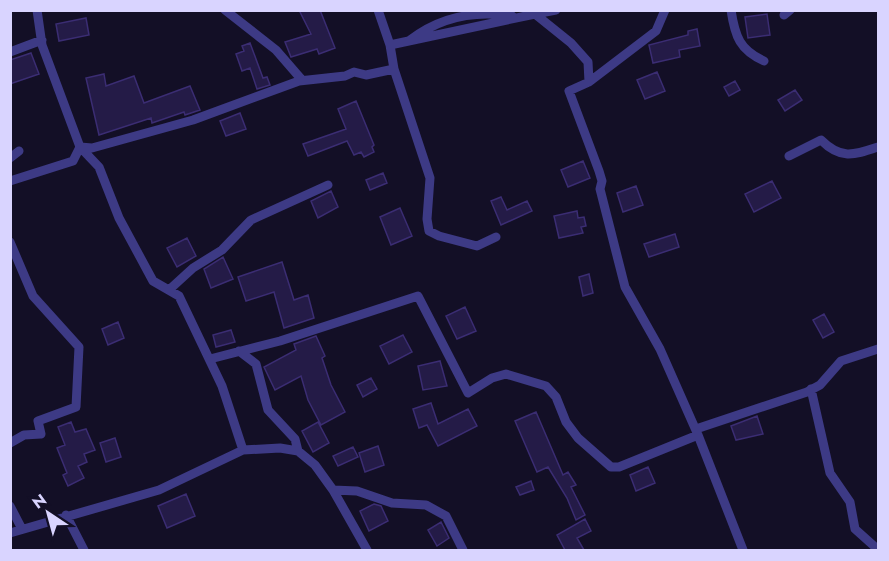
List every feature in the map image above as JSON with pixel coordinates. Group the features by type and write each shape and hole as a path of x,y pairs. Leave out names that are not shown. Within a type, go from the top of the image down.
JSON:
{"street":[{"path":"37,10 42,40 70,125 80,147 99,167 119,218 153,281 179,296 229,404 243,450"},
{"path":"225,10 276,50 302,80"},
{"path":"378,10 390,45 394,69 430,178 427,219 429,231 477,246 496,237"},
{"path":"390,45 556,10"},
{"path":"665,10 656,31 589,82 569,91 602,181 600,189 625,287 660,349 697,432 743,550"},
{"path":"731,10 738,42 744,50 764,61"},
{"path":"408,41 424,29 450,17 496,14 519,17"},
{"path":"535,14 583,54 588,62 589,82"},
{"path":"10,52 42,40"},
{"path":"80,147 92,148 193,120 302,80 345,76 354,72 366,75 394,69"},
{"path":"789,156 821,140 832,151 845,155 879,147"},
{"path":"10,181 73,160 80,147"},
{"path":"10,158 19,151"},
{"path":"170,290 193,268 222,250 251,220 328,185"},
{"path":"10,242 33,296 79,347 76,407 38,421 40,434 24,435 10,443"},
{"path":"210,359 280,341 418,296 468,393 492,378 506,374 546,386 556,396 566,422 578,438 611,467 619,467 697,432 820,385 841,361 879,349"},
{"path":"239,351 256,364 268,410 296,439 298,451"},
{"path":"811,389 830,473 850,502 855,528 875,547"},
{"path":"10,533 159,490 243,450 280,448 298,451 315,465 333,490 367,550"},
{"path":"333,490 369,494 377,500 392,503 426,505 446,516 463,550"},
{"path":"10,506 22,529"},
{"path":"66,515 84,550"}],"building":[{"path":"299,10 320,10 335,48 319,54 317,49 291,57 285,42 311,34"},
{"path":"767,14 770,35 748,38 745,17"},
{"path":"86,18 89,35 59,41 56,24"},
{"path":"697,29 700,46 679,50 680,57 653,63 649,45 688,35 688,31"},
{"path":"250,43 263,78 267,77 270,85 257,89 250,68 242,71 236,54 244,51 242,46"},
{"path":"31,53 39,74 10,84 10,60"},
{"path":"657,72 665,91 645,99 637,80"},
{"path":"104,74 106,86 134,76 144,103 190,86 200,110 185,115 184,112 152,123 151,118 99,135 86,78"},
{"path":"735,81 740,90 729,96 724,87"},
{"path":"795,90 802,100 785,111 778,100"},
{"path":"356,101 374,145 372,147 374,152 364,157 361,152 354,155 347,141 308,156 303,144 346,129 338,109"},
{"path":"240,113 246,129 226,136 220,121"},
{"path":"583,161 590,178 568,187 561,170"},
{"path":"383,173 387,183 370,190 366,180"},
{"path":"772,181 781,198 754,212 745,194"},
{"path":"636,186 643,205 623,212 617,193"},
{"path":"331,191 338,207 318,218 311,201"},
{"path":"501,197 507,210 527,201 532,211 501,225 491,201"},
{"path":"400,208 412,236 391,245 380,217"},
{"path":"577,211 578,218 584,217 586,226 581,227 583,233 559,238 554,216"},
{"path":"675,234 679,247 649,257 644,244"},
{"path":"187,238 196,256 177,267 167,248"},
{"path":"223,257 233,279 211,288 204,269"},
{"path":"282,262 294,300 308,295 314,318 284,328 274,292 246,301 238,277"},
{"path":"589,274 593,293 583,296 579,277"},
{"path":"465,307 476,331 457,339 446,316"},
{"path":"824,314 834,332 823,338 813,320"},
{"path":"118,322 124,338 108,345 102,329"},
{"path":"231,330 235,342 216,347 213,335"},
{"path":"403,335 412,352 389,364 380,346"},
{"path":"316,336 325,356 322,358 331,385 345,412 321,425 308,400 301,376 275,390 264,367 296,350 294,344"},
{"path":"440,361 447,386 423,390 418,366"},
{"path":"371,378 377,389 363,397 357,385"},
{"path":"431,403 438,424 468,409 477,426 438,446 427,425 419,428 413,409"},
{"path":"536,412 563,475 568,472 576,485 571,487 585,515 576,520 567,498 548,467 537,472 515,421"},
{"path":"757,416 763,434 736,440 731,426"},
{"path":"71,422 75,432 86,429 95,450 84,454 87,462 78,466 84,478 68,486 63,475 67,473 57,448 65,445 58,427"},
{"path":"318,422 329,443 313,452 302,431"},
{"path":"115,438 121,457 106,462 100,443"},
{"path":"378,446 384,465 365,472 359,453"},
{"path":"353,447 358,457 338,466 333,456"},
{"path":"648,467 655,483 636,491 630,475"},
{"path":"531,481 534,490 520,495 516,487"},
{"path":"186,494 195,516 167,528 158,506"},
{"path":"374,504 381,506 388,521 369,531 360,511"},
{"path":"585,519 591,531 577,538 584,550 565,550 557,535"},
{"path":"441,522 449,538 437,546 428,530"}]}
